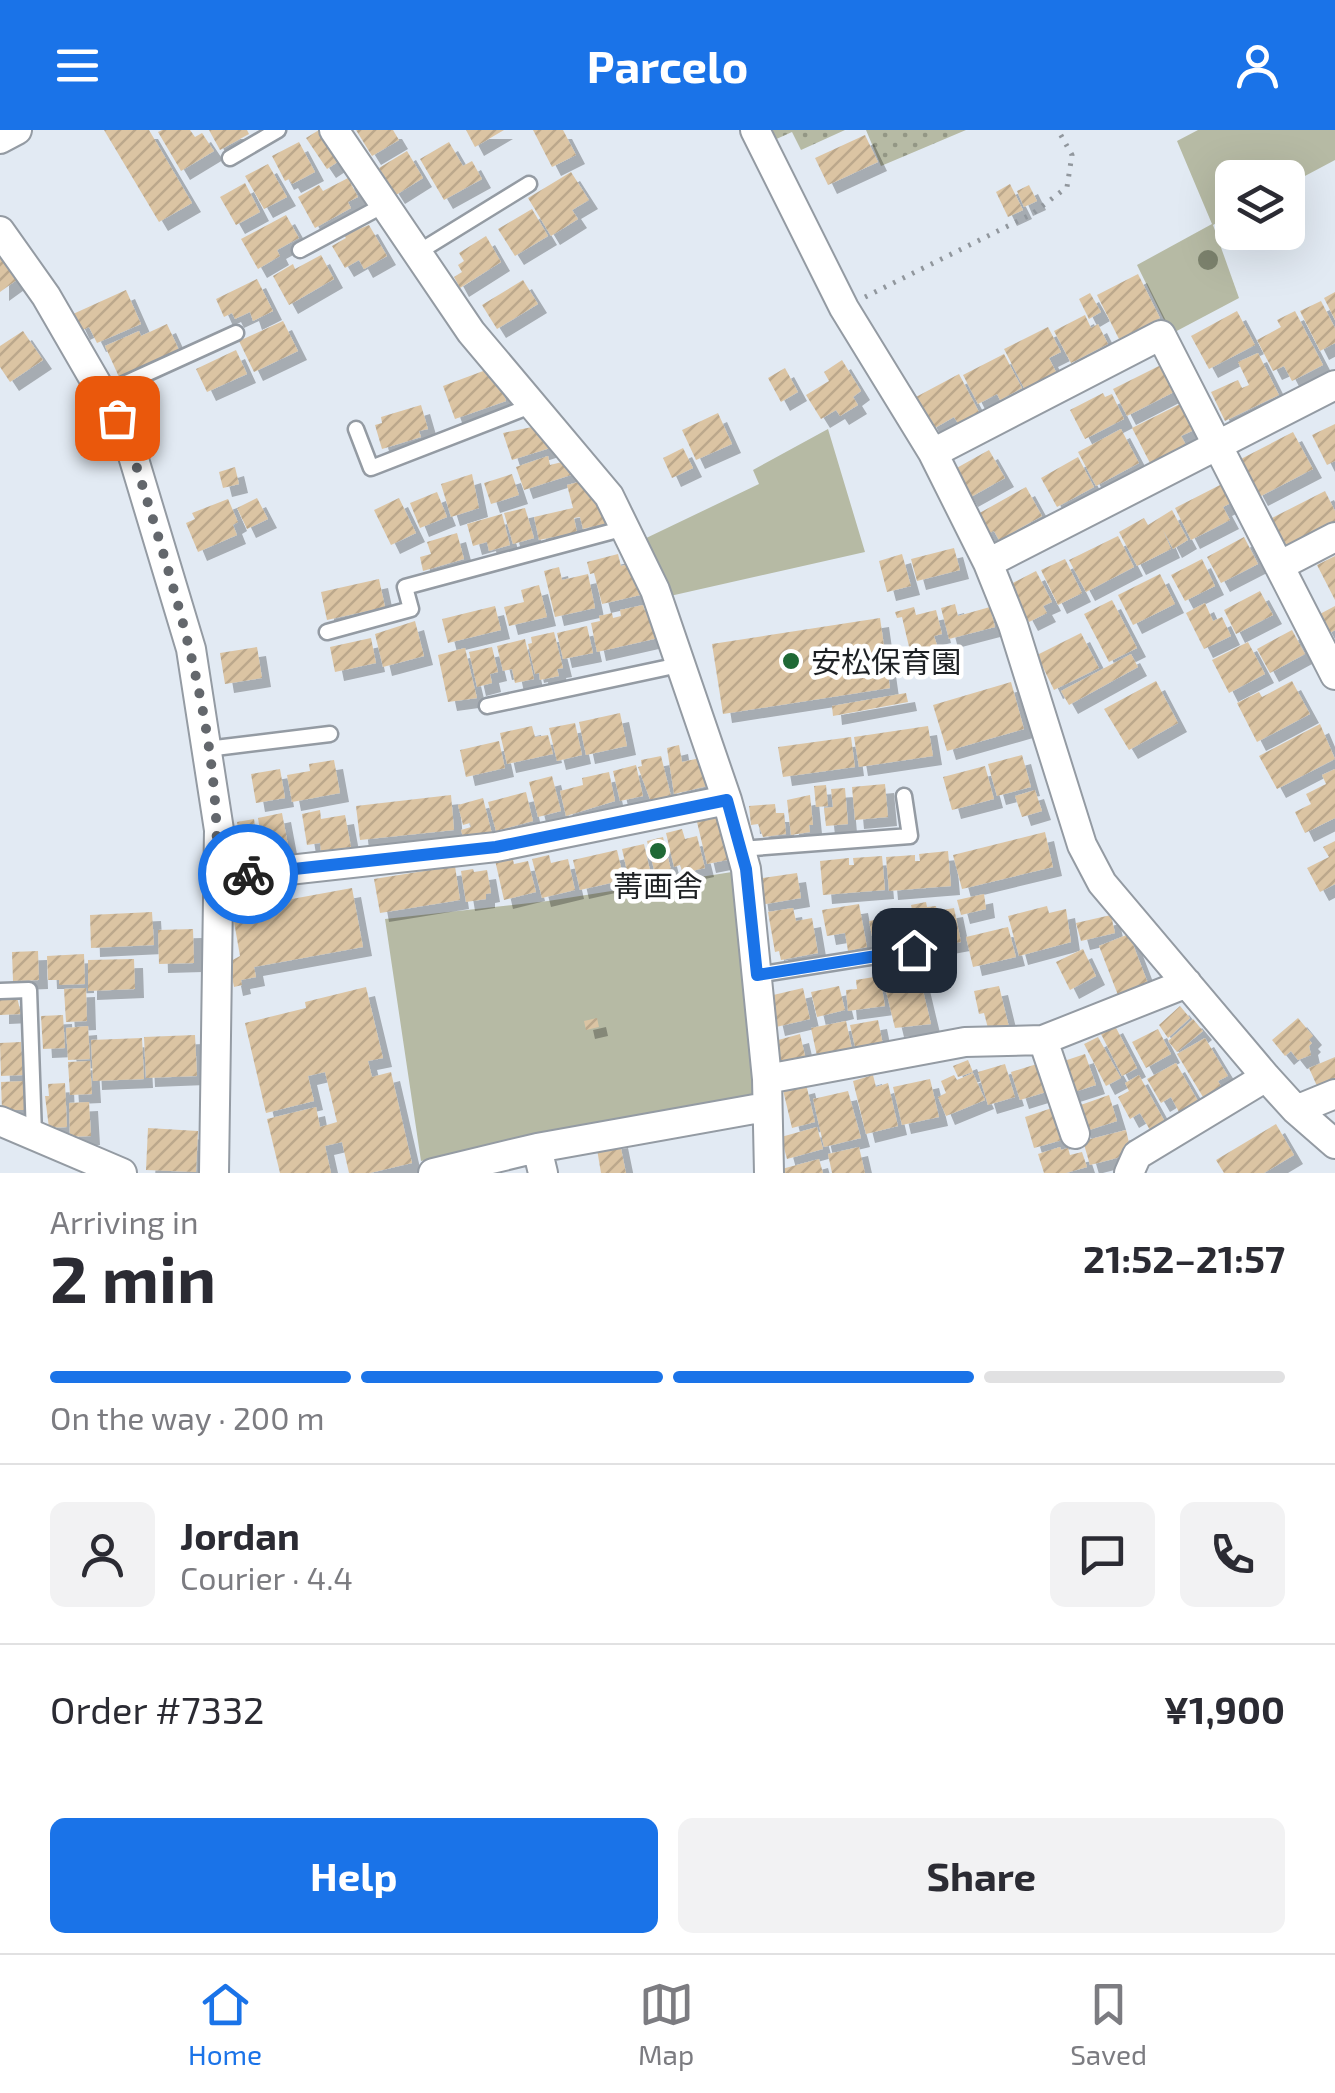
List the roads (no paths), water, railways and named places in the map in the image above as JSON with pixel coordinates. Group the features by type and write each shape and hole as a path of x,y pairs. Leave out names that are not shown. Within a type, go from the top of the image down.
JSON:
{"street":[{"path":"0,139 17,130"},
{"path":"334,130 472,332 609,496 655,590 727,800 746,869 767,1093 769,1173"},
{"path":"755,130 844,308 933,453 988,563 1014,625 1082,844 1102,883 1266,1077 1335,1144"},
{"path":"0,232 46,296 127,436 190,649 218,830 214,1173"},
{"path":"933,453 1161,335 1335,675"},
{"path":"988,563 1335,386"},
{"path":"1278,566 1335,538"},
{"path":"216,878 496,847 727,800"},
{"path":"433,1173 540,1161 767,1093 965,1042 1043,1040 1187,984"},
{"path":"1043,1040 1075,1134"},
{"path":"1128,1173 1137,1155 1266,1077"},
{"path":"1296,1110 1335,1094"},
{"path":"0,1121 122,1173"}],"lane":[{"path":"230,158 278,130"},
{"path":"416,254 529,184"},
{"path":"300,250 384,204"},
{"path":"104,393 236,332"},
{"path":"356,429 371,468 534,404"},
{"path":"327,632 411,609 406,587 625,528"},
{"path":"486,706 679,665"},
{"path":"207,750 330,734"},
{"path":"740,849 910,836 904,796"},
{"path":"757,975 914,950"},
{"path":"0,990 29,990 34,1135"}],"place":[{"name":"安松保育園","path":"791,661"},
{"name":"菁画舎","path":"658,851"}]}
